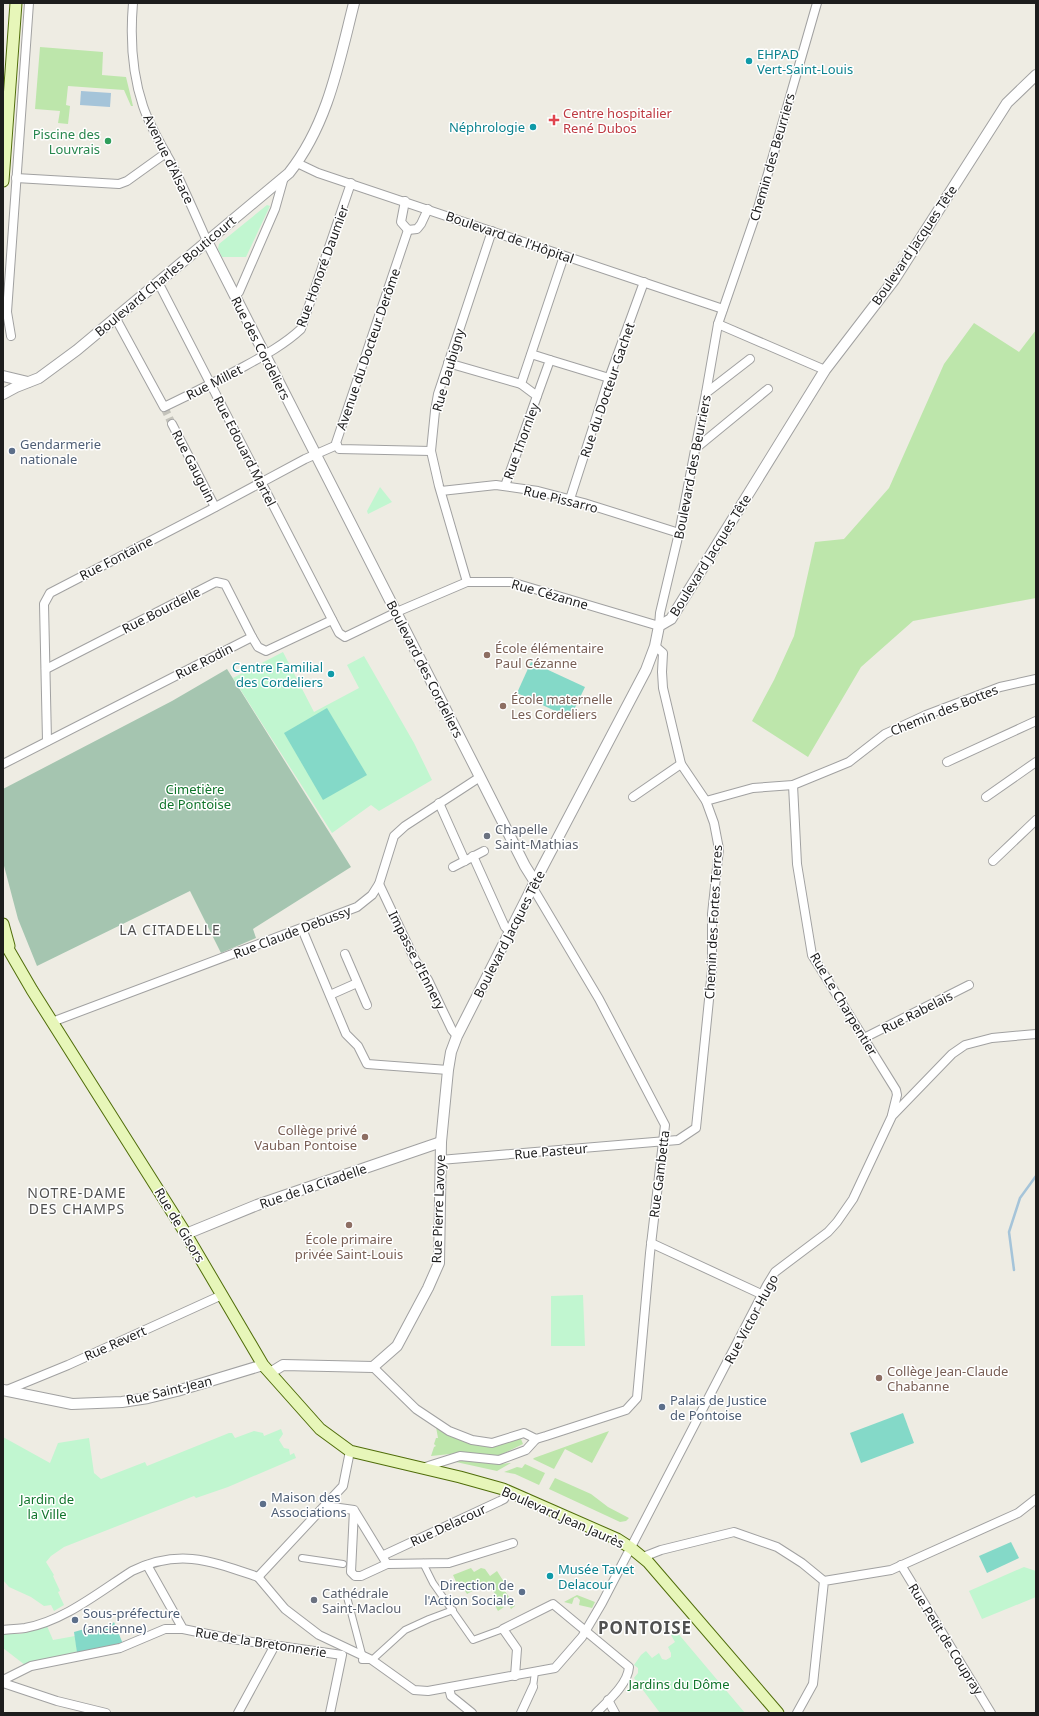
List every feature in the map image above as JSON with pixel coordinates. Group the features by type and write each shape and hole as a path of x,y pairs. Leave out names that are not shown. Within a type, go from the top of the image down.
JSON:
{"main road":[{"path":"3,89 10,3"},
{"path":"3,182 16,3"},
{"name":"Rue de Gisors","path":"3,924 7,956"},
{"name":"Rue de Gisors","path":"3,940 7,956 24,977 186,1234 266,1369 320,1430 350,1451"},
{"name":"Boulevard Jean Jaurès","path":"350,1451 480,1482 509,1491 617,1539 643,1557 778,1713"}],"street":[{"path":"11,336 5,313 29,3"},
{"name":"Avenue d'Alsace","path":"133,3 131,39 136,80 143,105 149,121 188,197 207,241"},
{"name":"Boulevard Charles Bouticourt","path":"3,394 39,378 158,282 284,177 302,156 323,115 335,82 354,3"},
{"name":"Chemin des Beurriers","path":"724,309 758,208 817,3"},
{"name":"Boulevard Jacques Tête","path":"441,1142 448,1070 451,1052 457,1036 646,670 655,646 659,626 671,619 825,370 894,280 1007,103 1036,74"},
{"path":"16,178 119,184 127,181 166,153"},
{"name":"Boulevard de l'Hôpital","path":"297,162 318,172 351,184 724,309"},
{"path":"235,295 239,292 275,209 284,177"},
{"name":"Rue Honoré Daumier","path":"264,355 291,339 301,328 351,184"},
{"path":"405,202 401,222 408,230 417,229 428,209"},
{"name":"Avenue du Docteur Derôme","path":"316,454 337,445 336,442 408,230"},
{"name":"Rue Daubigny","path":"467,582 431,451 434,411 448,363 492,231"},
{"name":"Rue des Cordeliers","path":"207,241 316,454"},
{"name":"Rue Thornley","path":"521,384 564,256"},
{"name":"Rue Edouard Martel","path":"158,282 332,620"},
{"name":"Rue du Docteur Gachet","path":"570,499 644,282"},
{"name":"Boulevard des Beurriers","path":"659,626 660,613 679,533 718,324 724,309"},
{"name":"Rue Millet","path":"115,317 164,407 211,384 264,355"},
{"path":"718,324 825,370"},
{"path":"531,354 610,378"},
{"path":"706,393 750,359"},
{"name":"Rue Thornley","path":"505,486 550,360"},
{"name":"Rue Thornley","path":"448,363 521,384 537,396"},
{"path":"3,376 28,382"},
{"path":"695,449 768,389"},
{"name":"Rue Gauguin","path":"172,424 215,508"},
{"path":"337,445 338,448 431,451"},
{"name":"Rue Fontaine","path":"47,741 44,604 50,592 215,508 261,482 316,454"},
{"name":"Boulevard des Cordeliers","path":"316,454 534,885"},
{"name":"Rue Pissarro","path":"441,491 496,485 538,491 570,499 679,533"},
{"name":"Rue Bourdelle","path":"46,669 216,582 225,584 252,637"},
{"name":"Rue Cézanne","path":"396,612 467,582 511,582 659,626"},
{"path":"252,637 258,648 266,651 332,620 339,633 345,637 396,612"},
{"name":"Rue Rodin","path":"3,764 252,637"},
{"name":"Chemin des Fortes Terres","path":"655,646 663,653 663,688 681,764 706,801 714,823 719,849 712,914 712,970 696,1128 678,1140 663,1142"},
{"name":"Chemin des Bottes","path":"793,786 850,762 885,734 926,715 1000,687 1036,679"},
{"path":"947,762 1036,721"},
{"path":"986,797 1036,762"},
{"path":"632,797 681,764"},
{"name":"Rue Claude Debussy","path":"52,1022 357,907 372,895 379,884 394,836 480,777"},
{"path":"706,801 753,788 793,786"},
{"name":"Rue Le Charpentier","path":"793,786 797,864 812,955 898,1092 892,1116"},
{"path":"439,804 465,861"},
{"path":"993,861 1036,820"},
{"path":"453,867 484,851"},
{"path":"473,856 505,927 510,932"},
{"name":"Impasse d'Ennery","path":"379,884 415,960 428,980 452,1030 457,1036"},
{"name":"Rue Gambetta","path":"534,885 661,1114 665,1125 651,1243 637,1398 626,1410 536,1438"},
{"path":"302,929 346,1034 358,1046 367,1064 448,1070"},
{"path":"345,954 367,1005"},
{"path":"330,995 357,983"},
{"name":"Rue Rabelais","path":"864,1038 969,985"},
{"name":"Rue Victor Hugo","path":"535,1672 555,1668 585,1631 631,1548 761,1294 775,1272 828,1232 837,1222 853,1199 892,1116 952,1054 966,1045 992,1038 1036,1034"},
{"name":"Rue de la Citadelle","path":"186,1234 256,1205 441,1142"},
{"name":"Rue Pierre Lavoye","path":"373,1367 397,1346 428,1288 439,1263 441,1142"},
{"name":"Rue Pasteur","path":"440,1160 663,1142"},
{"path":"651,1243 761,1294"},
{"name":"Rue Revert","path":"5,1390 68,1365 222,1295"},
{"path":"266,1369 283,1365 373,1367 416,1409 449,1431 472,1440 492,1443 524,1433 536,1438 526,1450 499,1460 460,1456 422,1468"},
{"name":"Rue Saint-Jean","path":"5,1390 72,1404 122,1402 148,1398 266,1369"},
{"path":"258,1577 343,1486 350,1451"},
{"name":"Rue Delacour","path":"384,1555 500,1502 509,1491"},
{"path":"643,1557 661,1550 734,1532 777,1547 802,1563 824,1581 891,1570 1018,1513 1036,1499"},
{"path":"325,1506 354,1510 384,1555 387,1564"},
{"path":"354,1510 351,1572 355,1576 361,1576 387,1564 449,1563 513,1543"},
{"path":"3,1630 26,1628 49,1620 68,1611 132,1571 147,1565 178,1558 189,1558 205,1561 258,1577 285,1609 319,1635 362,1657 372,1660 414,1690 428,1691 449,1688 535,1672 533,1687 520,1713"},
{"path":"302,1558 343,1564"},
{"path":"423,1563 433,1583 473,1640 503,1629 553,1604 629,1667 629,1675 596,1713"},
{"name":"Rue de la Bretonnerie","path":"147,1565 183,1629 342,1655 330,1713"},
{"name":"Rue Petit de Coupray","path":"901,1566 991,1713"},
{"path":"797,1713 813,1684 824,1581"},
{"path":"347,1596 362,1657"},
{"path":"372,1660 404,1630 453,1610"},
{"path":"3,1682 31,1666 120,1648 165,1629 183,1629"},
{"path":"503,1629 517,1649 515,1676"},
{"path":"238,1713 275,1645"},
{"path":"3,1682 57,1701 106,1713"},
{"path":"449,1688 451,1696 472,1713"},
{"path":"608,1700 615,1713"}],"green space":[{"path":"40,47 103,52 102,75 126,77 133,106 131,106 124,90 68,86 66,105 70,106 68,124 58,123 60,111 35,109"},
{"path":"267,205 270,206 246,257 222,257 218,249 219,244"},
{"path":"974,323 1019,352 1036,330 1036,598 913,621 861,667 808,757 752,721 774,680 794,636 815,542 844,539 889,488 944,364"},
{"path":"380,487 392,502 368,514 367,511"},
{"path":"283,652 314,712 359,688 347,665 364,656 414,743 432,780 379,811 371,805 332,833 233,678"},
{"name":"Cimetière de Pontoise","path":"227,669 351,867 253,929 256,938 221,953 190,891 37,966 18,919 3,862 3,789 172,701"},
{"path":"583,1295 585,1346 551,1346 551,1296"},
{"path":"436,1427 488,1446 518,1439 521,1439 523,1444 496,1457 460,1453 431,1456 434,1447 436,1446 434,1444 436,1438 438,1438"},
{"name":"Jardin de la Ville","path":"281,1429 283,1434 279,1440 284,1448 289,1449 290,1455 294,1453 296,1458 228,1487 196,1498 194,1496 64,1547 51,1556 46,1562 54,1575 53,1576 60,1591 58,1592 64,1605 54,1611 51,1605 44,1606 31,1597 9,1587 3,1580 3,1437 50,1463 58,1443 89,1438 94,1473 101,1479 145,1462 147,1466 229,1433 232,1433 235,1438 254,1431 263,1433 264,1436"},
{"path":"609,1431 592,1463 565,1449 554,1469 533,1459 534,1458"},
{"path":"463,1460 500,1464 511,1463 497,1471 456,1462"},
{"path":"525,1464 545,1473 539,1485 515,1474 504,1472 517,1467 522,1468"},
{"path":"555,1478 591,1494 608,1507 629,1518 626,1521 620,1522 549,1489"},
{"path":"1024,1567 1036,1571 1036,1597 982,1619 969,1591"},
{"path":"471,1568 474,1572 481,1568 485,1569 490,1576 497,1571 504,1582 501,1585 515,1606 511,1609 507,1602 502,1604 504,1607 498,1611 493,1602 498,1598 489,1585 486,1585 478,1590 476,1589 467,1594 462,1586 464,1585 462,1583 458,1586 453,1575"},
{"path":"577,1595 595,1602 592,1608 579,1605 580,1600 577,1597 574,1598 572,1604 564,1602"},
{"path":"47,1626 53,1640 75,1636 77,1653 25,1665 3,1648 3,1634 20,1634"},
{"name":"Jardins du Dôme","path":"676,1631 745,1713 660,1713 634,1678 638,1673 638,1668 634,1665 646,1651 652,1658 659,1653 662,1659 666,1660 671,1657 668,1647 675,1642 671,1635"}],"shaded area":[{"path":"81,91 111,93 110,107 80,105"},
{"path":"531,662 585,687 570,718 517,693"},
{"path":"327,708 367,775 323,800 284,733"},
{"path":"903,1413 914,1443 861,1463 850,1433"},
{"path":"1011,1542 1019,1558 987,1573 979,1556"},
{"path":"114,1622 123,1644 77,1653 74,1632 95,1626 97,1630 109,1627"}],"waterway":[{"path":"1014,1270 1009,1232 1020,1198 1036,1176"}],"tunnel":[{"path":"164,407 172,424"}],"place":[{"name":"EHPAD Vert-Saint-Louis","path":"749,61"},
{"name":"Centre hospitalier René Dubos","path":"554,120"},
{"name":"Néphrologie","path":"533,127"},
{"name":"Piscine des Louvrais","path":"108,141"},
{"name":"Gendarmerie nationale","path":"12,451"},
{"name":"École élémentaire Paul Cézanne","path":"487,655"},
{"name":"Centre Familial des Cordeliers","path":"331,674"},
{"name":"École maternelle Les Cordeliers","path":"503,706"},
{"name":"Chapelle Saint-Mathias","path":"487,836"},
{"name":"Collège privé Vauban Pontoise","path":"365,1137"},
{"name":"École primaire privée Saint-Louis","path":"349,1225"},
{"name":"Collège Jean-Claude Chabanne","path":"879,1378"},
{"name":"Palais de Justice de Pontoise","path":"662,1407"},
{"name":"Maison des Associations","path":"263,1504"},
{"name":"Musée Tavet Delacour","path":"550,1576"},
{"name":"Direction de l'Action Sociale","path":"522,1592"},
{"name":"Cathédrale Saint-Maclou","path":"314,1600"},
{"name":"Sous-préfecture (ancienne)","path":"75,1620"}],"district":[{"name":"LA CITADELLE","path":"170,930"},
{"name":"NOTRE-DAME DES CHAMPS","path":"77,1202"},
{"name":"PONTOISE","path":"645,1628"}]}
